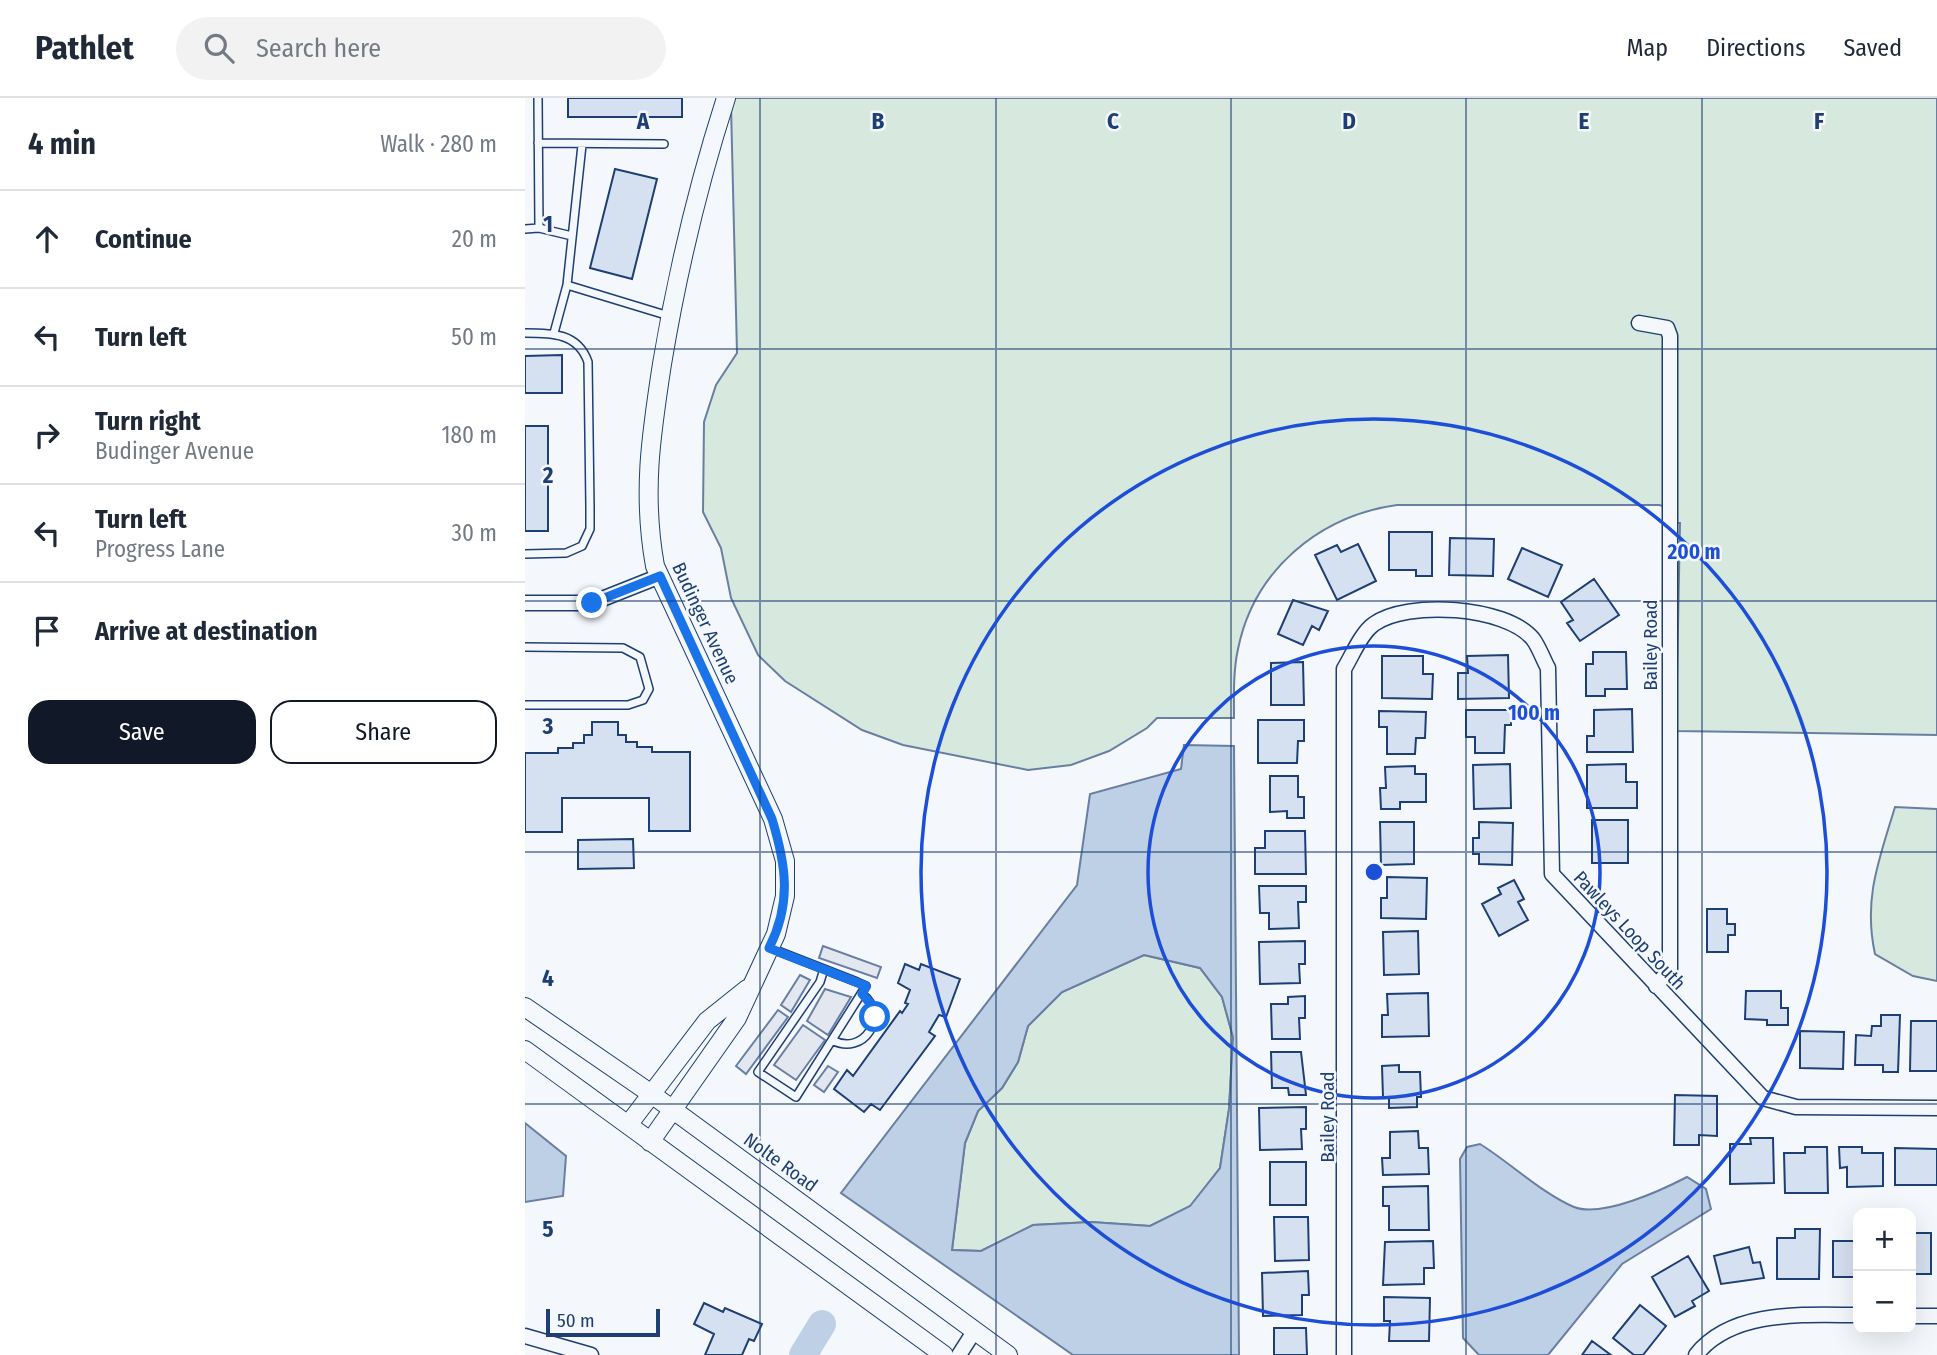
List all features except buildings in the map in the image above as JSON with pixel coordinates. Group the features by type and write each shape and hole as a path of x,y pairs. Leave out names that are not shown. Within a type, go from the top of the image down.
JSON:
{"street":[{"name":"Budinger Avenue","path":"650,1142 737,1018 776,934 785,896 785,861 776,830 655,566 648,530 646,488 670,316 710,148 726,98"},
{"name":"Bailey Road","path":"1639,323 1667,328 1670,336 1670,970 1656,986"},
{"path":"525,603 592,603 660,576"},
{"name":"Pawleys Loop South","path":"1344,669 1370,626 1390,614 1467,610 1501,618 1532,638 1548,668 1552,874 1763,1098 1796,1107 1937,1108"},
{"name":"Bailey Road","path":"1344,669 1345,1355"},
{"name":"Budinger Avenue","path":"628,1125 707,1021 750,987"},
{"name":"Nolte Road","path":"525,1007 674,1110 1008,1355"},
{"path":"525,1050 944,1355"},
{"path":"1696,1355 1709,1339 1741,1325 1791,1315 1853,1315"},
{"path":"1916,1316 1937,1316"},
{"path":"959,1355 975,1331"},
{"path":"525,1336 591,1355"}],"lane":[{"path":"538,98 539,228"},
{"path":"538,143 664,144"},
{"path":"554,332 567,285 582,145"},
{"path":"525,229 539,228 572,236"},
{"path":"567,285 670,316"},
{"path":"525,333 554,332 584,350 589,362 590,528 582,546 566,553 525,554"},
{"path":"525,647 623,648 640,657 647,672 649,689 643,700 628,705 525,705"},
{"path":"769,948 824,969 866,986 796,1097 758,1072 820,982 824,969"},
{"path":"832,1040 845,1047 852,1046 860,1042 870,1028 875,1017 874,1007 862,994"}],"shaded area":[{"path":"734,98 1937,98 1937,735 1676,731 1680,523 1666,523 1663,506 1659,505 1397,505 1368,511 1341,521 1294,551 1259,595 1246,621 1238,649 1234,718 1157,718 1147,728 1109,751 1071,765 1028,770 903,745 862,730 785,681 758,655 731,598 721,548 703,512 704,422 716,385 737,353 731,106"},
{"path":"1895,807 1937,809 1937,981 1913,976 1875,954 1872,897 1878,862"},
{"path":"823,946 881,967 877,978 819,958"},
{"path":"1144,955 1200,968 1222,997 1233,1037 1229,1109 1220,1168 1190,1207 1150,1226 1091,1222 1033,1225 981,1251 952,1250 965,1143 978,1111 1002,1088 1018,1062 1028,1026 1062,992"},
{"path":"800,975 810,980 791,1012 781,1005"},
{"path":"825,989 851,997 828,1035 807,1021"},
{"path":"778,1010 788,1017 746,1074 736,1066"},
{"path":"803,1025 825,1040 796,1080 774,1065"},
{"path":"828,1066 838,1072 824,1092 814,1085"}],"water":[{"path":"1184,745 1234,746 1239,1355 1073,1355 841,1193 1077,885 1090,794 1181,769","holes":["1144,955 1200,968 1222,997 1233,1037 1229,1109 1220,1168 1190,1206 1150,1226 1091,1222 1033,1225 981,1251 952,1250 965,1143 978,1111 1002,1088 1018,1062 1028,1026 1062,992"]},
{"path":"525,1123 566,1156 563,1196 525,1202"},
{"path":"1480,1144 1550,1194 1574,1207 1600,1209 1615,1206 1648,1195 1687,1177 1706,1189 1711,1209 1622,1264 1548,1355 1479,1355 1463,1338 1460,1159 1467,1147"}],"waterway":[{"path":"803,1355 822,1324"}],"route":[{"path":"592,603 660,576 772,819 785,861 785,896 776,934 769,948 866,986 862,994 871,1001 875,1017"}]}
